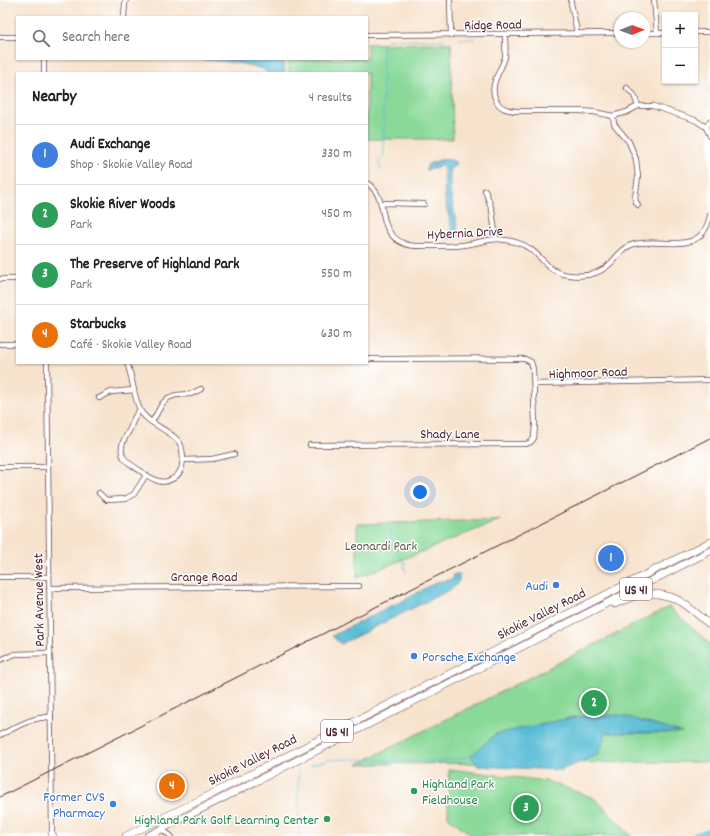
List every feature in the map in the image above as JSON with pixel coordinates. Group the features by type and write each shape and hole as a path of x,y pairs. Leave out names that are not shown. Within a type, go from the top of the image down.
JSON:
{"highway":[{"name":"Skokie Valley Road","path":"126,836 710,542"},
{"name":"Skokie Valley Road","path":"148,836 710,551"},
{"path":"561,626 629,598 643,594 659,594 678,600 710,625"}],"street":[{"path":"124,16 126,0"},
{"path":"450,0 450,35"},
{"path":"571,0 576,34"},
{"path":"654,0 657,33"},
{"path":"698,32 710,32"},
{"name":"Ridge Road","path":"368,36 614,33"},
{"path":"650,33 662,33"},
{"path":"505,35 505,56 498,72 493,90 494,98 503,108 516,111 581,111 613,116 627,112 638,106 654,106 690,118 700,123 706,127 710,136"},
{"path":"0,37 16,37"},
{"path":"44,60 44,72"},
{"path":"627,88 634,95 638,106"},
{"path":"613,116 614,124 629,142 636,159 638,177 635,198 638,205"},
{"path":"706,127 710,120"},
{"name":"Hybernia Drive","path":"368,184 374,189 380,198 385,225 391,234 399,241 414,246 461,245 496,239 515,242 529,248 555,271 570,275 593,274 606,268 620,252 631,246 649,243 682,243 693,240 701,234 710,215"},
{"path":"485,190 492,210 496,239"},
{"path":"382,204 424,204"},
{"path":"0,279 16,279"},
{"path":"0,344 16,344"},
{"name":"Highmoor Road","path":"368,359 525,359 531,362 534,384 710,380"},
{"name":"Park Avenue West","path":"47,364 52,835"},
{"path":"127,364 140,410 146,418 180,442 183,460 181,472 169,481 159,481 146,475 125,460 122,454 123,441 136,414 140,410"},
{"name":"Shady Lane","path":"310,445 528,443 534,438 534,384"},
{"path":"152,422 162,404 168,398 176,394 191,394 201,389"},
{"path":"99,398 111,392 134,390"},
{"path":"183,460 212,459 234,454"},
{"path":"0,467 48,467"},
{"path":"99,493 107,500 125,499 134,494 146,475"},
{"path":"0,577 49,577"},
{"name":"Grange Road","path":"49,588 359,586"},
{"path":"0,660 14,654 50,653"},
{"path":"0,735 30,720 51,717"},
{"path":"161,830 171,836"}],"green space":[{"path":"451,43 453,139 368,139 368,72 289,72 289,60 368,60 368,44"},
{"name":"Leonardi Park","path":"500,520 357,578 357,524"},
{"path":"669,607 710,644 710,762 358,764"},
{"path":"449,769 546,781 594,798 632,836 473,836 448,817"}],"water":[{"path":"207,60 282,60 284,63 285,72 266,72 263,69 239,63"},
{"path":"447,159 456,162 457,165 450,168 450,192 459,236 455,238 444,238 443,235 452,231 445,200 444,169 441,166 426,170 428,164"},
{"path":"454,574 459,574 459,581 453,588 341,644 332,636 390,606 401,602 429,586 441,581 453,579"},
{"path":"620,715 682,733 606,733 598,755 561,770 478,766 471,756 496,734 574,717"}],"waterway":[{"path":"459,39 476,39"},
{"path":"386,41 445,40"},
{"path":"383,44 384,155 379,160 383,171"},
{"path":"380,524 381,527 390,530 391,539 396,551 403,562 406,563 404,565 406,567 404,568 406,572"},
{"path":"311,765 327,760 443,761 471,756"},
{"path":"298,771 299,836"},
{"path":"695,836 710,831"}],"railway":[{"path":"0,797 710,438"}],"place":[{"name":"Audi Exchange","path":"611,558"},
{"name":"Audi","path":"556,585"},
{"name":"Porsche Exchange","path":"414,656"},
{"name":"Skokie River Woods","path":"594,703"},
{"name":"Starbucks","path":"172,786"},
{"name":"Highland Park Fieldhouse","path":"414,791"},
{"name":"Former CVS Pharmacy","path":"113,804"},
{"name":"The Preserve of Highland Park","path":"526,808"},
{"name":"Highland Park Golf Learning Center","path":"327,819"}]}
